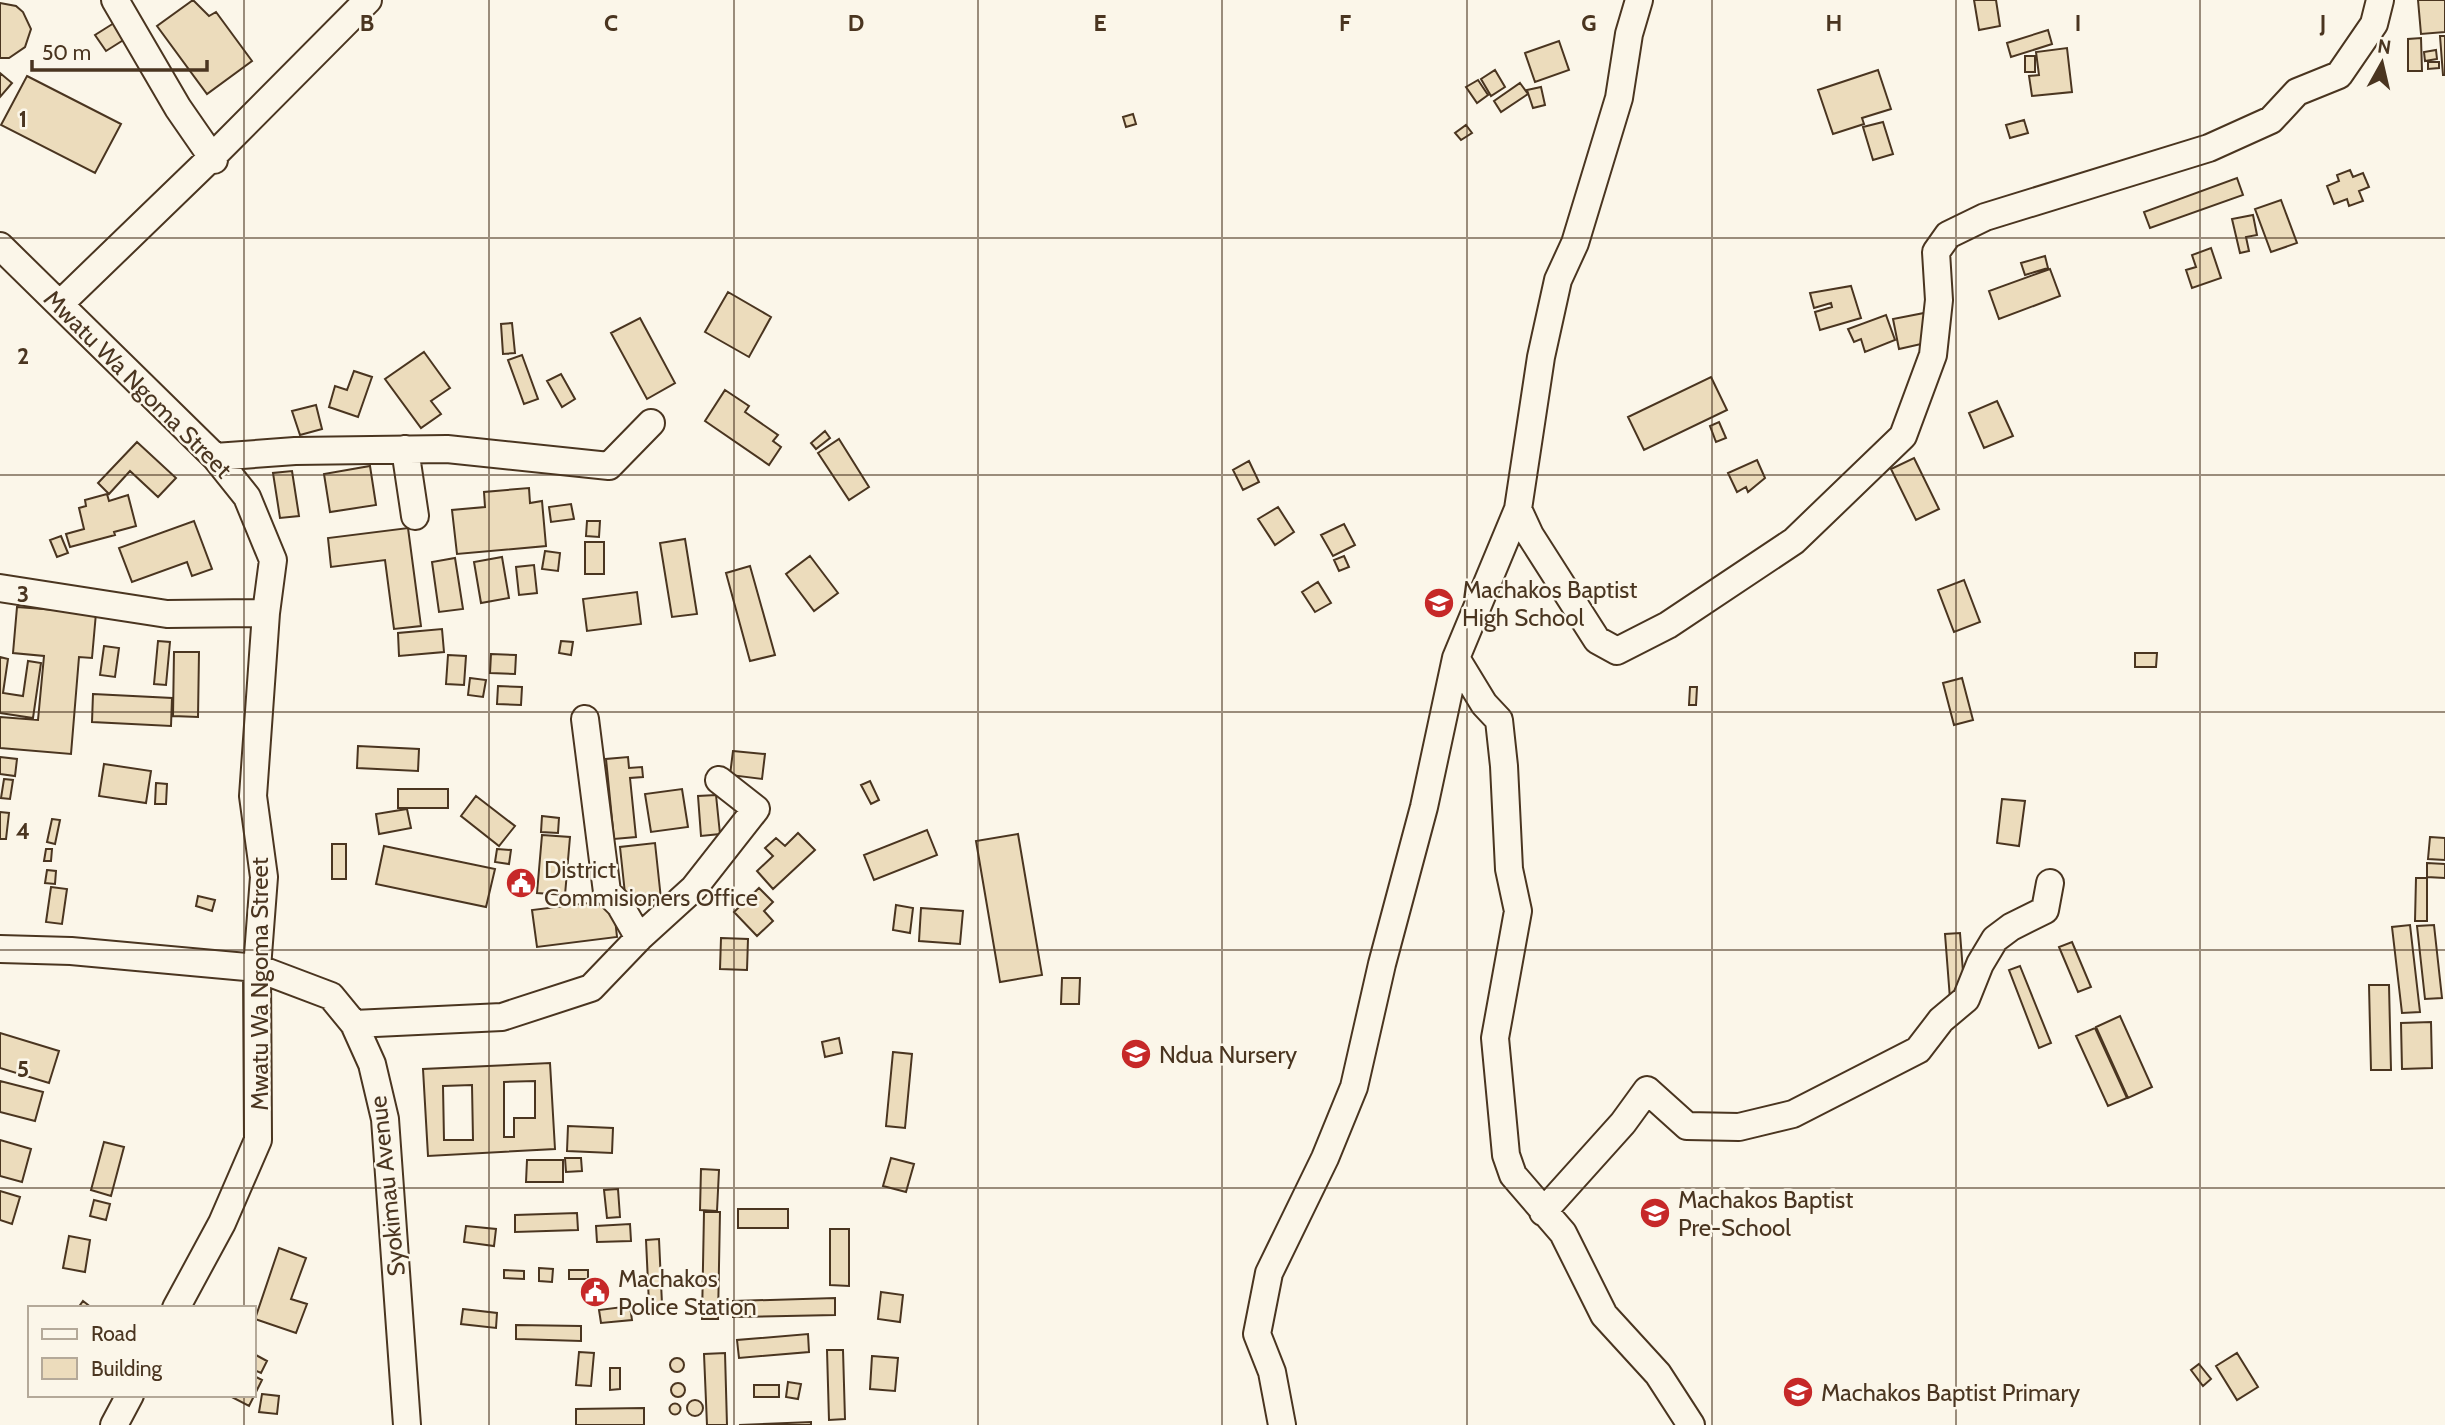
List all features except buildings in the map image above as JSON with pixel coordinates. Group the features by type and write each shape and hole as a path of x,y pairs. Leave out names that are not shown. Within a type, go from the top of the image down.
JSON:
{"street":[{"path":"115,0 178,108 213,159"},
{"path":"60,304 213,159 368,0"},
{"path":"1282,1425 1272,1372 1257,1334 1269,1273 1330,1147 1354,1087 1382,964 1424,807 1456,657 1518,509 1541,358 1558,280 1575,243 1619,98 1629,34 1639,0"},
{"path":"1518,509 1530,536 1597,640 1617,651 1668,625 1794,541 1903,436 1933,355 1939,300 1936,252 1948,235 1984,217 2209,148 2271,120 2297,92 2339,75 2374,24 2380,0"},
{"name":"Mwatu Wa Ngoma Street","path":"0,246 215,457 247,497 273,560 266,613 253,796 264,877 257,968 258,1140 222,1223 177,1306"},
{"path":"215,457 295,451 447,449 609,466 651,423"},
{"path":"405,449 415,516"},
{"path":"0,588 167,614 266,613"},
{"path":"1456,657 1483,704 1499,720 1509,869 1518,911 1495,1038 1506,1155 1513,1175 1563,1233 1604,1315 1658,1374 1692,1425"},
{"path":"585,719 607,892 620,905 639,938"},
{"path":"354,1024 502,1017 591,988 639,938 694,888 756,809 719,779"},
{"path":"1543,1212 1623,1123 1647,1090 1687,1126 1739,1127 1803,1110 1918,1050 1941,1020 1966,999 1980,964 1995,939 2011,927 2045,910 2050,883"},
{"name":"Syokimau Avenue","path":"0,949 71,951 257,968 331,996 354,1024 372,1064 385,1119 407,1425"},
{"path":"114,1425 129,1397"}],"place":[{"name":"Machakos Baptist High School","path":"1439,603"},
{"name":"District Commisioners Office","path":"521,883"},
{"name":"Ndua Nursery","path":"1136,1054"},
{"name":"Machakos Baptist Pre-School","path":"1655,1213"},
{"name":"Machakos Police Station","path":"595,1292"},
{"name":"Machakos Baptist Primary","path":"1798,1392"}]}
